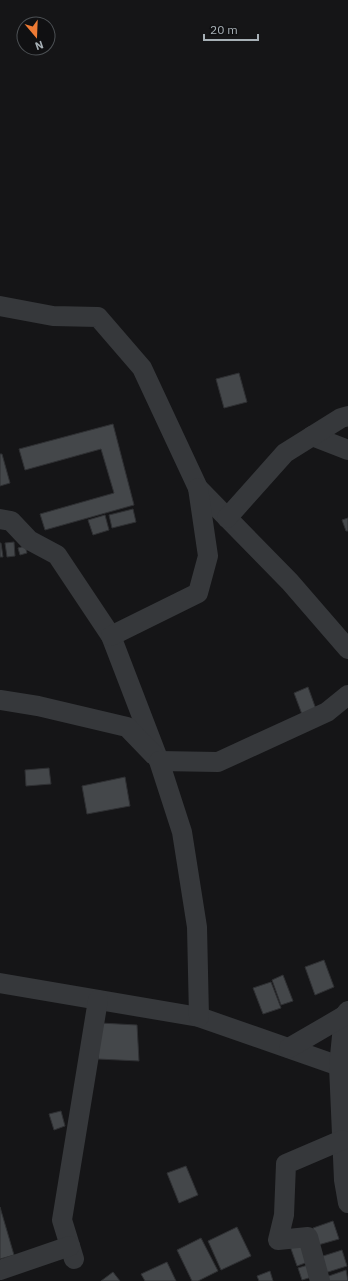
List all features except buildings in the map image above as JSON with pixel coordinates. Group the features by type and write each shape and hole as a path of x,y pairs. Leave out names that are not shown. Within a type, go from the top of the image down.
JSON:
{"street":[{"path":"0,306 53,316 98,317 142,368 198,488 208,556 198,593 111,636"},
{"path":"227,518 284,453 341,418 348,416"},
{"path":"312,436 348,450"},
{"path":"198,488 290,582 348,649"},
{"path":"0,519 11,521 29,540 57,555 111,636 159,761 182,832 197,927 200,1017"},
{"path":"0,700 38,706 127,727 159,761 218,762 327,712 348,695"},
{"path":"0,983 200,1017 343,1067"},
{"path":"0,1270 72,1253 62,1220 98,1000"},
{"path":"289,1048 346,1013"},
{"path":"346,1013 343,1067 342,1140 346,1179 345,1191 348,1203"},
{"path":"320,1281 308,1237 278,1240 284,1215 286,1164 342,1140"}]}
